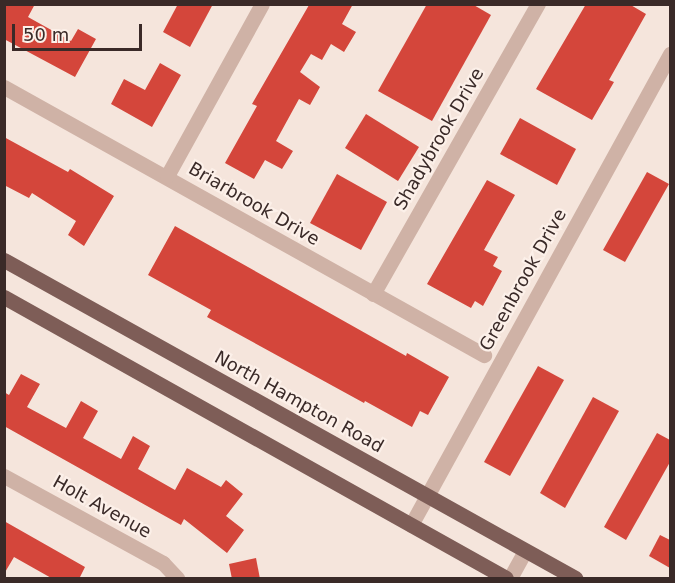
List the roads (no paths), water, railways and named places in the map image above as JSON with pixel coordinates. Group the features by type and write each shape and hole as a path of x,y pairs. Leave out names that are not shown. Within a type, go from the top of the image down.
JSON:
{"main road":[{"name":"North Hampton Road","path":"4,260 575,579"},
{"path":"4,297 508,579"}],"street":[{"path":"167,176 262,4"},
{"name":"Shadybrook Drive","path":"373,294 538,4"},
{"name":"Greenbrook Drive","path":"411,525 670,54"},
{"name":"Briarbrook Drive","path":"4,87 484,355"},
{"name":"Holt Avenue","path":"4,476 163,563 177,579"},
{"path":"508,579 525,551"}]}
